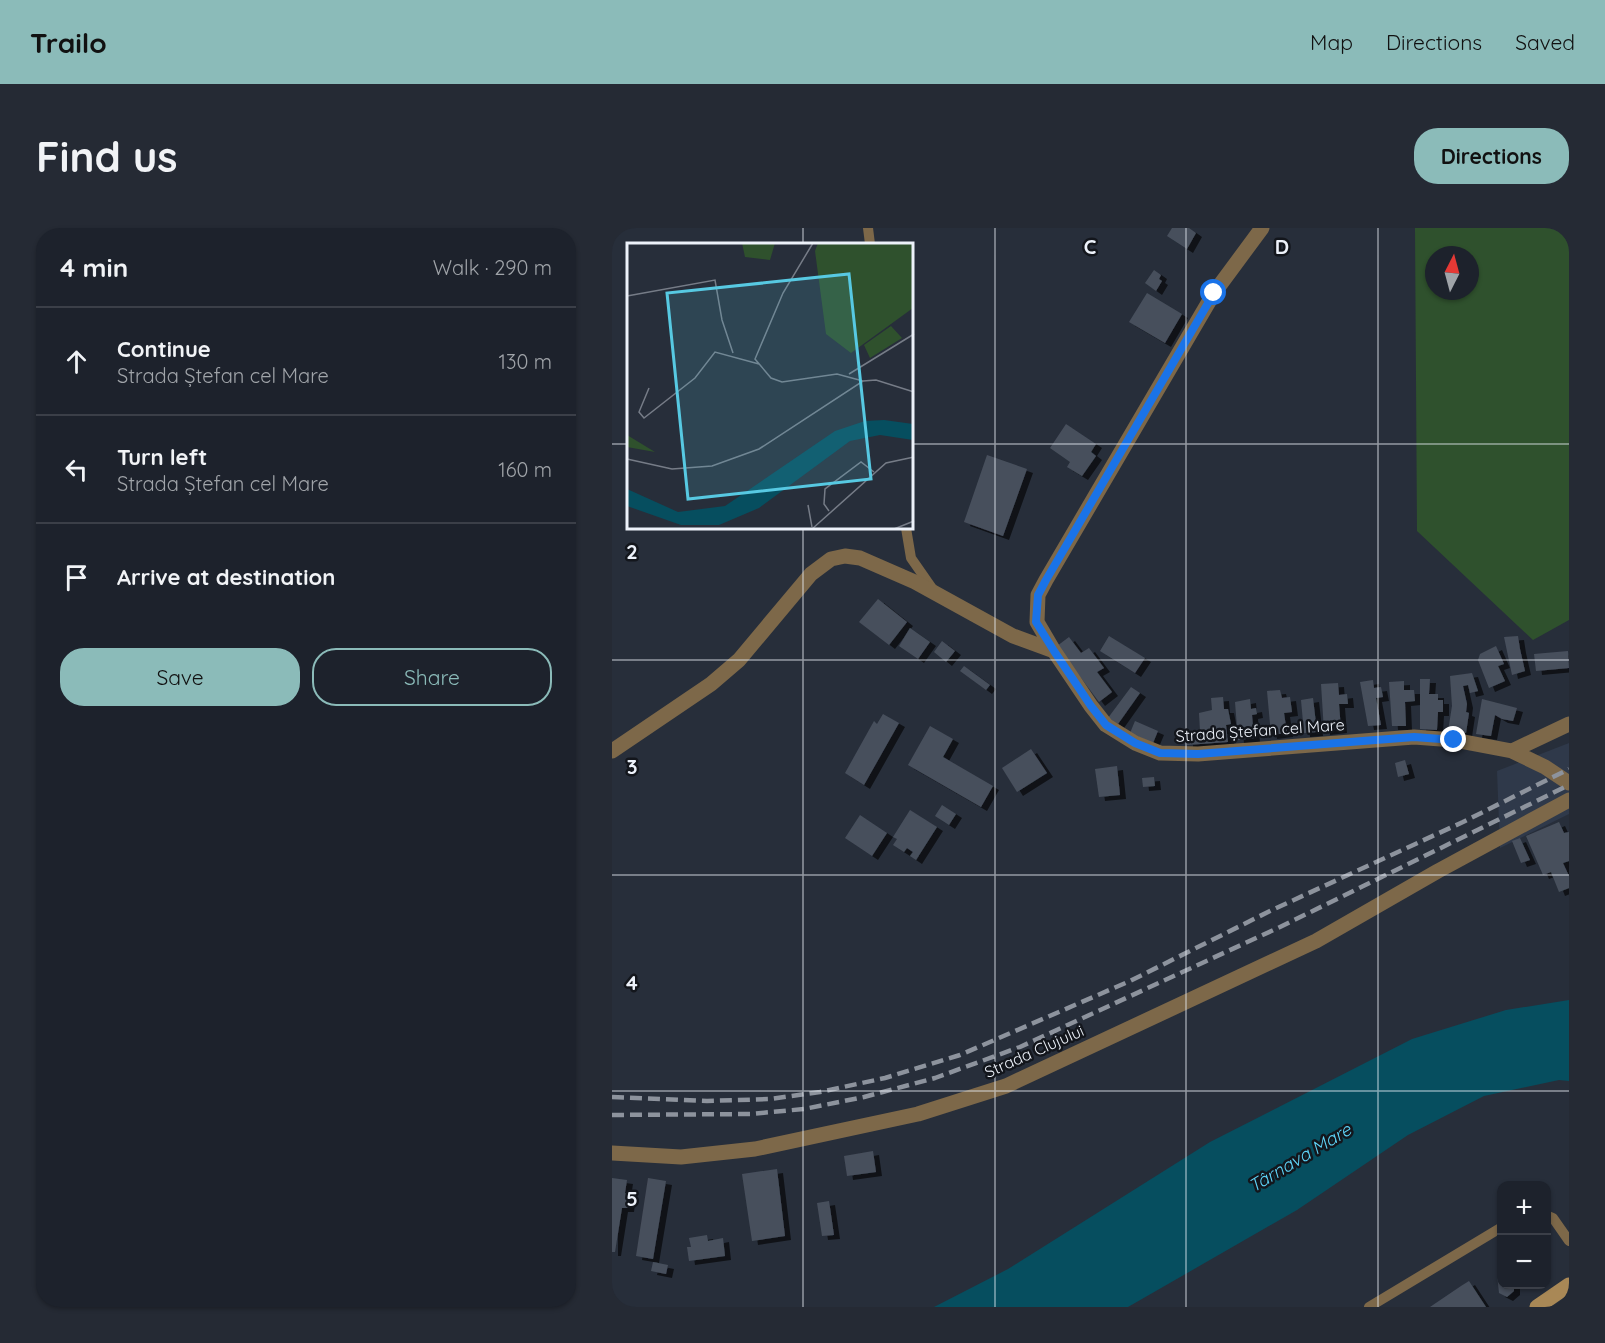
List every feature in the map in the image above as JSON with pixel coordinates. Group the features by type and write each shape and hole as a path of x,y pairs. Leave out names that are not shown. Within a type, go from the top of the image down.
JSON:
{"street":[{"name":"Strada Ștefan cel Mare","path":"1262,228 1214,293 1038,595 1036,622 1106,725 1135,743 1160,753 1198,754 1414,737 1454,740 1512,751 1545,767 1569,783"},
{"path":"612,751 711,684 739,660 811,573 831,559 845,556 860,558 915,582 1013,636 1054,651"},
{"path":"1512,751 1569,724"},
{"name":"Strada Clujului","path":"612,1153 681,1157 754,1149 918,1114 1006,1086 1316,941 1569,800"},
{"path":"1537,1307 1569,1285"}],"lane":[{"path":"868,228 870,243"},
{"path":"906,530 911,558 935,594"},
{"path":"1551,1217 1569,1241"},
{"path":"1369,1307 1497,1230"}],"shaded area":[{"path":"1569,743 1569,814 1500,848 1497,771"}],"green space":[{"path":"1415,228 1569,228 1569,620 1533,640 1417,531"}],"water":[{"name":"Târnava Mare","path":"1569,1000 1569,1081 1559,1080 1484,1096 1408,1135 1297,1210 1128,1307 934,1307 1008,1269 1210,1142 1412,1039 1506,1010"}],"building":[{"path":"1172,228 1189,228 1196,233 1187,249 1167,236"},
{"path":"1154,270 1161,275 1159,279 1162,281 1156,291 1145,283"},
{"path":"1147,293 1182,314 1165,343 1129,322"},
{"path":"1066,424 1096,444 1091,452 1096,456 1082,476 1067,467 1070,462 1050,448"},
{"path":"987,455 1027,469 1003,536 964,522"},
{"path":"878,599 907,622 889,645 859,622"},
{"path":"910,628 930,642 918,659 899,646"},
{"path":"1109,636 1145,658 1135,673 1100,651"},
{"path":"1518,636 1525,671 1512,675 1504,637"},
{"path":"1069,637 1081,653 1089,648 1104,668 1097,672 1112,692 1099,702 1057,646"},
{"path":"942,641 955,651 946,662 934,652"},
{"path":"1496,646 1504,664 1498,666 1505,681 1489,688 1478,660 1480,654"},
{"path":"1568,651 1569,668 1536,671 1534,654"},
{"path":"964,666 990,685 986,690 960,671"},
{"path":"1472,673 1478,691 1470,693 1468,685 1463,686 1467,704 1466,712 1469,713 1466,733 1448,731 1452,706 1450,676"},
{"path":"1420,679 1430,679 1429,694 1438,694 1438,700 1443,700 1443,712 1438,712 1437,730 1420,729"},
{"path":"1373,680 1374,688 1381,687 1383,697 1376,698 1381,725 1368,726 1360,682"},
{"path":"1404,681 1404,690 1414,690 1415,701 1405,702 1406,726 1392,726 1389,682"},
{"path":"1338,683 1339,695 1347,694 1348,704 1339,704 1341,729 1324,731 1321,684"},
{"path":"1131,687 1140,693 1118,724 1108,718"},
{"path":"1280,690 1282,698 1290,697 1292,712 1284,713 1287,733 1271,735 1267,691"},
{"path":"1223,697 1224,709 1228,709 1231,724 1226,725 1228,742 1187,745 1187,730 1200,731 1199,713 1212,710 1211,698"},
{"path":"1313,698 1317,732 1304,733 1301,700"},
{"path":"1250,699 1251,709 1256,708 1257,714 1252,715 1254,738 1238,740 1235,702"},
{"path":"1482,699 1517,708 1513,721 1495,715 1491,736 1476,734"},
{"path":"883,714 899,723 864,785 845,773 874,721 877,724"},
{"path":"1135,721 1158,731 1153,743 1130,733"},
{"path":"930,726 953,739 943,757 993,786 981,807 908,765"},
{"path":"1031,749 1047,773 1017,792 1002,768"},
{"path":"1405,760 1409,774 1398,777 1395,763"},
{"path":"1117,766 1120,795 1099,797 1095,769"},
{"path":"1154,777 1155,786 1143,787 1142,778"},
{"path":"942,805 956,814 949,825 935,816"},
{"path":"910,810 937,827 916,860 910,856 913,852 907,848 904,852 893,845 897,839 893,837"},
{"path":"860,815 887,833 872,856 845,838"},
{"path":"1559,822 1564,833 1569,832 1569,861 1563,863 1569,876 1569,888 1559,892 1551,872 1543,875 1526,836"},
{"path":"1520,838 1530,860 1521,863 1512,841"},
{"path":"873,1151 876,1172 847,1176 844,1156"},
{"path":"777,1169 785,1236 752,1241 742,1174"},
{"path":"612,1178 627,1180 625,1193 630,1193 628,1208 622,1208 615,1252 612,1252"},
{"path":"648,1178 666,1181 653,1259 636,1256"},
{"path":"829,1201 834,1235 822,1236 817,1203"},
{"path":"707,1235 708,1241 723,1238 725,1256 689,1261 687,1247 691,1247 689,1238"},
{"path":"653,1262 668,1265 666,1274 651,1271"},
{"path":"1469,1281 1486,1307 1430,1307 1461,1286"},
{"path":"1499,1289 1514,1289 1507,1297 1499,1293"}],"railway":[{"path":"612,1097 707,1101 770,1099 820,1092 885,1078 960,1055 1130,981 1272,910 1463,822 1569,769"},
{"path":"612,1115 750,1114 804,1109 864,1097 935,1078 1020,1047 1280,927 1569,785"}],"route":[{"path":"1214,293 1046,580 1038,595 1036,622 1106,725 1135,743 1160,753 1198,754 1414,737 1454,740"}]}
